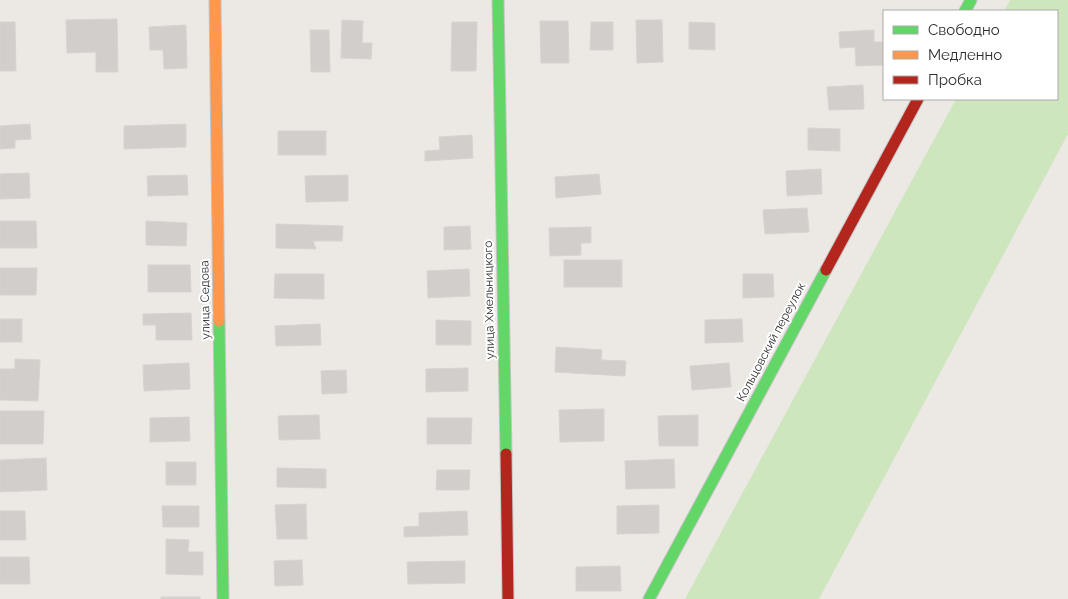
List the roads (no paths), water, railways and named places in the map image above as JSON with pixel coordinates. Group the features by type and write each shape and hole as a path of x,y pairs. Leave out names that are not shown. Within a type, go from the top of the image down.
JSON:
{"street":[{"name":"улица Седова","path":"215,0 223,599"},
{"name":"улица Хмельницкого","path":"498,0 508,599"},
{"name":"Кольцовский переулок","path":"648,599 917,100"}]}
